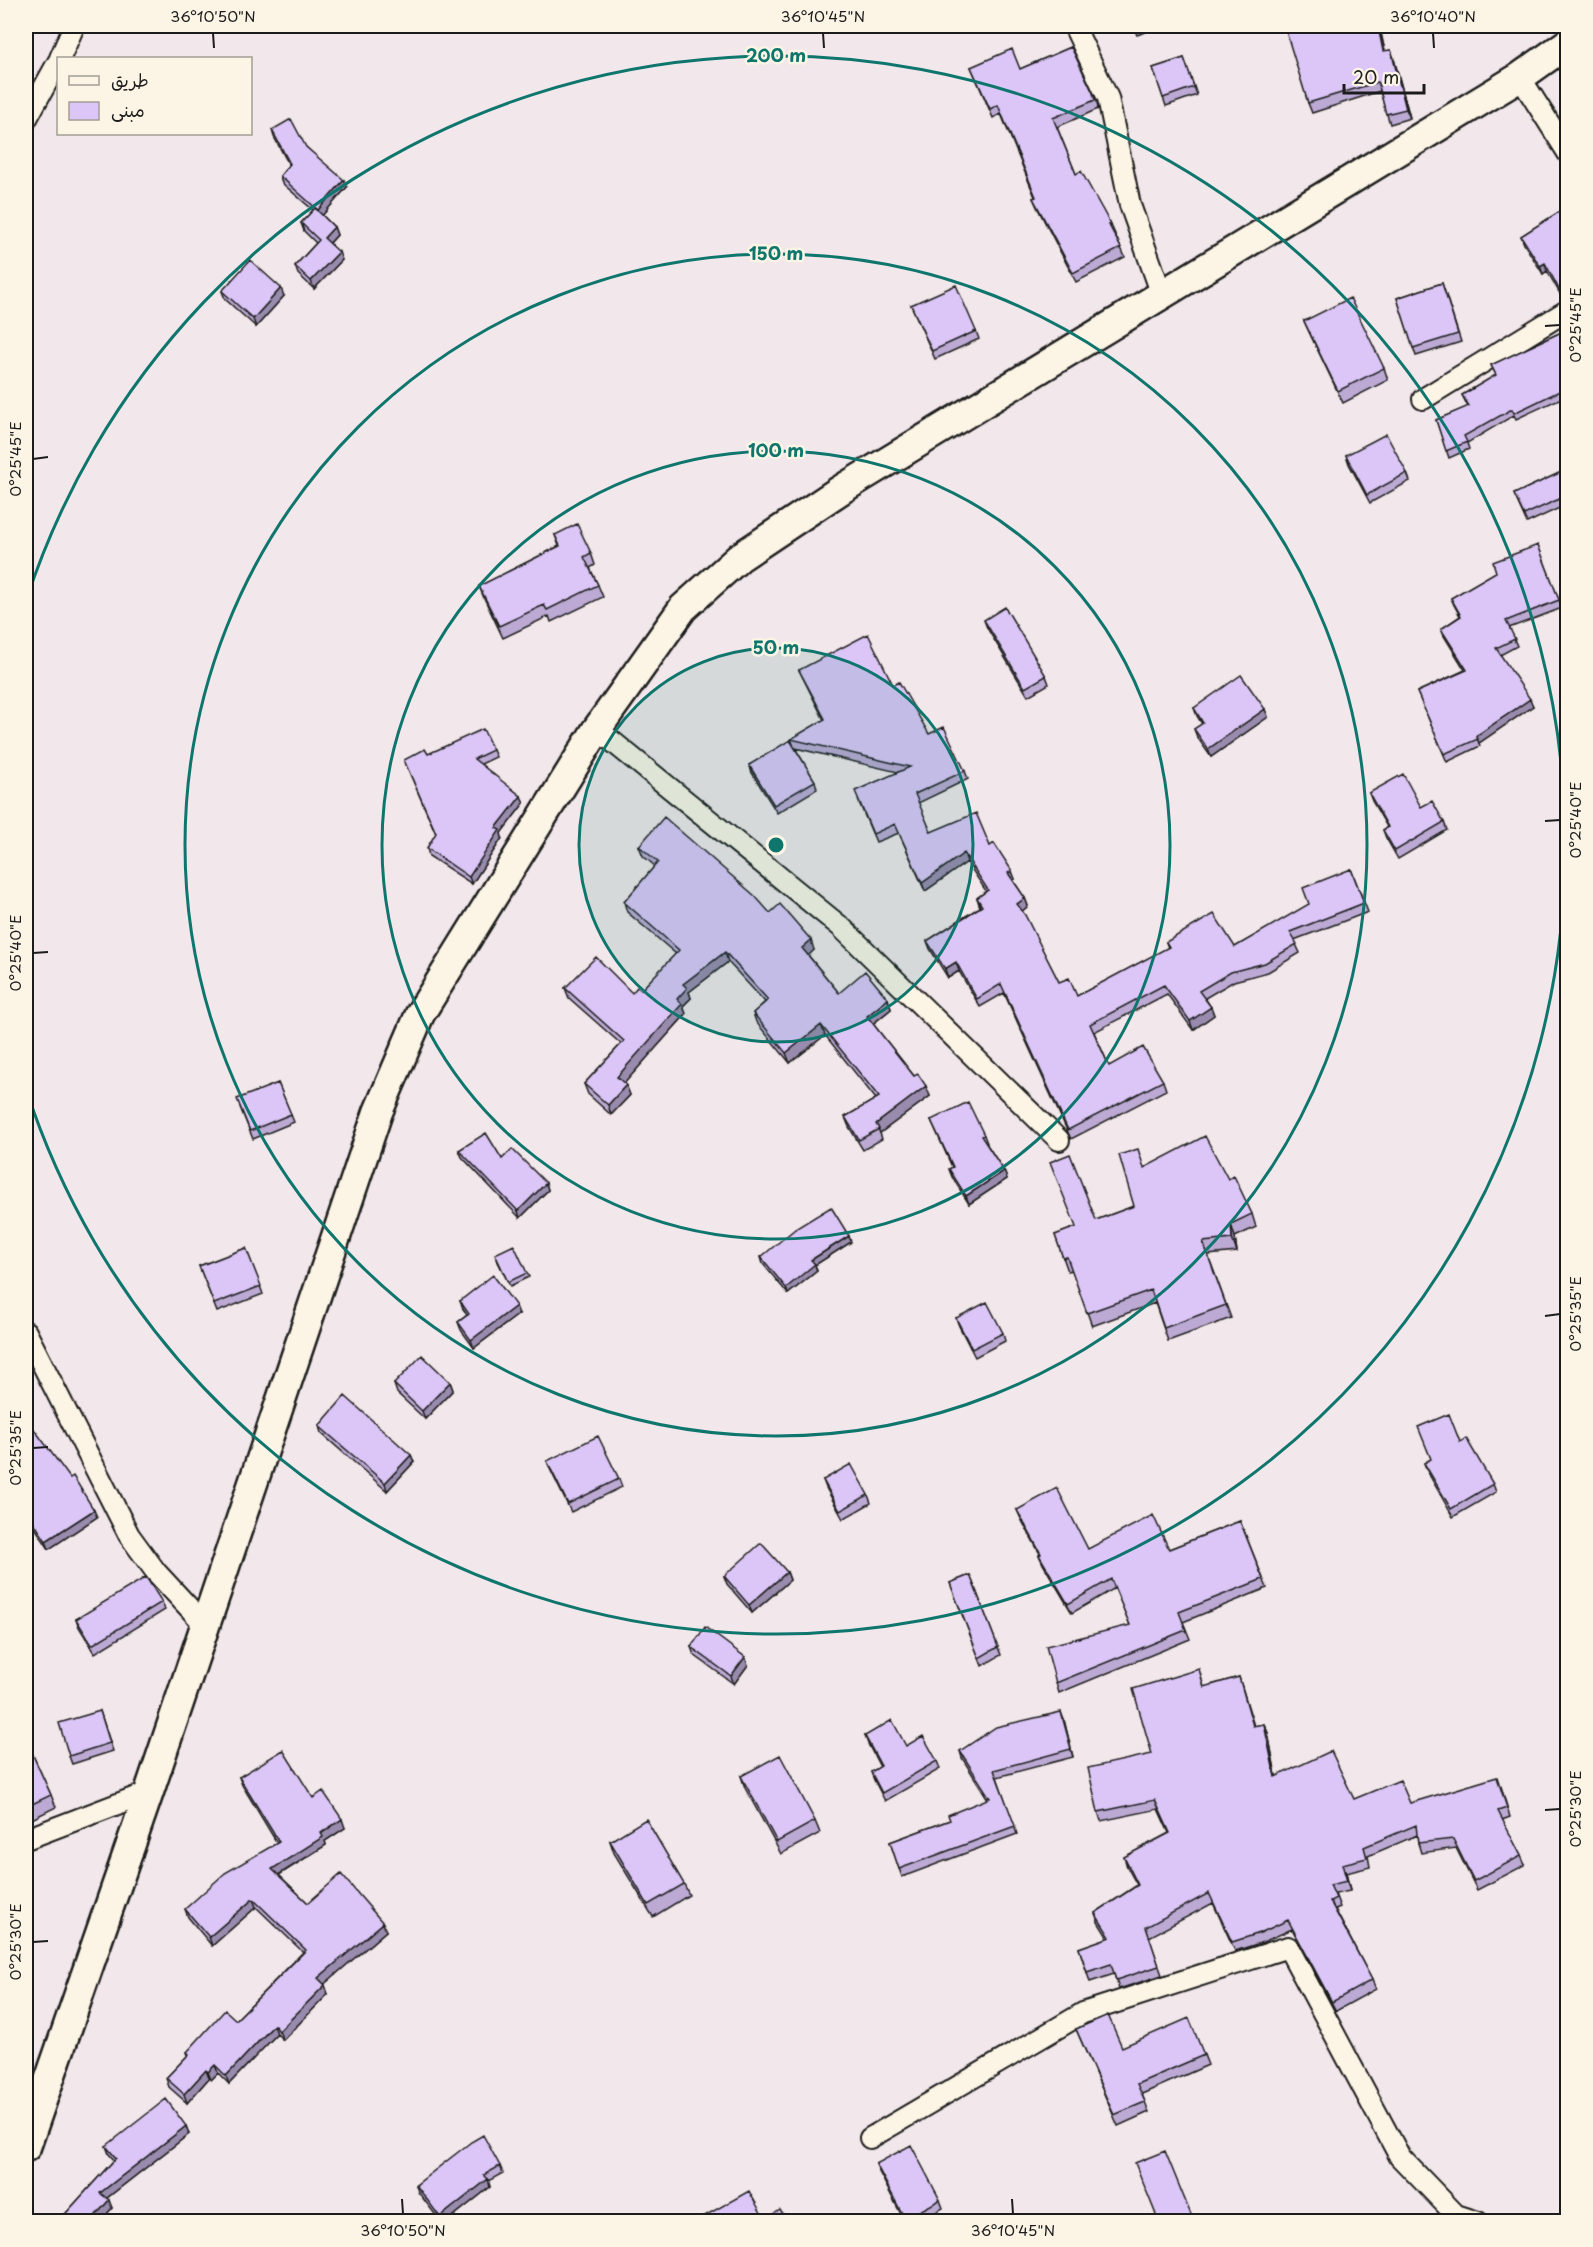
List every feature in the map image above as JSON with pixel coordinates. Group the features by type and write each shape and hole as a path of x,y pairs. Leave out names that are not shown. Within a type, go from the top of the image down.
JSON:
{"main road":[{"path":"26,2147 149,1792 378,1112 420,1014 597,729 683,608 740,557 852,483 1520,77 1568,42"}],"street":[{"path":"60,57 74,26"},
{"path":"1074,26 1108,98 1130,205 1162,295"},
{"path":"26,120 57,64"},
{"path":"1520,77 1568,153"},
{"path":"1423,399 1568,310"},
{"path":"597,729 841,927 1059,1140"},
{"path":"26,1332 129,1534 156,1572 205,1625"},
{"path":"26,1839 149,1792"},
{"path":"870,2138 1083,2013 1288,1947 1400,2157 1456,2215 1478,2222"}],"building":[{"path":"1293,26 1378,26 1383,51 1391,50 1406,109 1386,114 1378,82 1308,103 1285,28"},
{"path":"1071,47 1095,100 1053,118 1076,174 1081,171 1121,248 1073,273 1033,198 1036,197 998,105 990,109 971,67 1012,49 1020,69"},
{"path":"1184,58 1194,87 1163,98 1153,68"},
{"path":"291,119 306,147 344,180 318,210 280,176 290,164 272,130"},
{"path":"1568,206 1568,291 1560,291 1545,263 1540,266 1521,236"},
{"path":"315,208 334,227 324,238 339,252 311,281 295,266 319,240 301,223"},
{"path":"250,260 281,288 253,319 222,291"},
{"path":"1442,283 1458,334 1413,348 1397,298"},
{"path":"956,285 976,331 932,351 911,305"},
{"path":"1350,298 1384,368 1338,391 1304,321"},
{"path":"1568,329 1568,387 1514,413 1512,409 1464,436 1467,442 1446,451 1436,420 1469,406 1462,395 1496,375 1491,365"},
{"path":"1386,434 1407,473 1367,495 1346,455"},
{"path":"1568,469 1568,495 1524,515 1514,494"},
{"path":"577,524 591,553 584,557 598,585 547,610 544,605 499,626 479,586 560,546 555,535"},
{"path":"1538,545 1559,600 1506,621 1515,639 1496,648 1530,699 1476,736 1478,739 1444,754 1417,692 1467,670 1441,629 1461,616 1451,598 1496,572 1493,562"},
{"path":"1005,607 1046,676 1025,688 984,620"},
{"path":"868,634 893,685 899,682 929,734 944,727 965,771 915,794 931,832 976,813 990,846 994,843 1012,871 1008,873 1025,898 1017,904 1025,915 1059,982 1069,978 1077,996 1169,947 1166,942 1214,914 1235,947 1309,904 1303,888 1351,869 1364,903 1290,932 1297,944 1265,963 1231,972 1199,991 1211,1007 1190,1021 1164,985 1090,1024 1109,1066 1143,1047 1163,1081 1068,1130 1001,984 977,999 956,962 945,969 927,941 982,906 977,898 988,890 964,853 922,883 895,824 873,834 855,791 910,767 791,739 825,719 799,670"},
{"path":"1241,675 1265,709 1208,749 1194,729 1203,723 1194,708"},
{"path":"483,729 493,750 474,759 521,796 496,828 500,830 469,877 427,848 436,833 404,760 425,749 428,754"},
{"path":"790,740 815,781 774,805 749,765"},
{"path":"1403,774 1421,807 1432,801 1444,822 1395,851 1383,830 1388,827 1369,793"},
{"path":"664,817 755,896 770,913 780,904 811,940 802,948 839,993 865,971 888,999 867,1016 914,1076 918,1074 926,1086 876,1124 879,1129 859,1140 845,1117 879,1097 821,1025 786,1053 753,1013 768,1000 725,952 683,984 687,988 677,999 682,1004 617,1077 626,1085 608,1105 584,1084 624,1041 565,988 596,957 632,993 637,987 641,990 679,950 624,902 658,862 639,846"},
{"path":"278,1083 291,1114 250,1131 237,1099"},
{"path":"968,1102 984,1135 981,1136 1004,1171 966,1196 949,1169 953,1167 931,1120"},
{"path":"486,1133 502,1159 512,1149 546,1183 518,1211 459,1150"},
{"path":"1205,1136 1228,1179 1234,1176 1252,1214 1231,1224 1232,1239 1203,1242 1226,1305 1164,1328 1151,1290 1087,1313 1067,1257 1063,1258 1055,1235 1076,1227 1050,1162 1070,1154 1096,1220 1134,1206 1119,1155 1138,1149 1144,1168"},
{"path":"831,1207 849,1236 811,1260 815,1264 786,1288 761,1257 795,1229"},
{"path":"514,1245 527,1273 508,1282 495,1254"},
{"path":"246,1248 261,1286 214,1304 199,1266"},
{"path":"493,1275 516,1306 471,1340 458,1322 469,1314 460,1301"},
{"path":"987,1302 1003,1333 972,1349 956,1318"},
{"path":"422,1355 450,1382 422,1411 394,1384"},
{"path":"345,1396 411,1455 385,1483 319,1426"},
{"path":"1449,1414 1460,1442 1466,1438 1493,1484 1451,1509 1424,1463 1431,1459 1418,1427"},
{"path":"34,1429 70,1478 73,1476 94,1510 46,1541 27,1512 26,1514 26,1436"},
{"path":"598,1436 619,1479 568,1504 547,1461"},
{"path":"851,1464 868,1495 840,1511 823,1480"},
{"path":"1057,1488 1088,1549 1153,1515 1169,1549 1240,1521 1263,1579 1179,1612 1186,1630 1056,1683 1046,1646 1130,1625 1111,1579 1068,1604 1039,1555 1041,1554 1017,1510"},
{"path":"761,1543 787,1572 749,1605 724,1576"},
{"path":"970,1575 998,1647 979,1658 950,1583"},
{"path":"146,1577 162,1602 92,1645 76,1619"},
{"path":"705,1627 745,1657 731,1676 691,1647"},
{"path":"1199,1669 1204,1687 1239,1677 1253,1726 1264,1724 1275,1777 1331,1751 1354,1799 1400,1780 1410,1803 1497,1777 1507,1808 1498,1811 1521,1856 1474,1881 1453,1839 1418,1843 1416,1825 1364,1847 1367,1858 1342,1864 1347,1881 1330,1885 1336,1898 1330,1901 1372,1980 1332,2002 1288,1920 1260,1933 1232,1942 1209,1893 1146,1927 1159,1966 1116,1980 1111,1964 1087,1972 1079,1948 1110,1937 1095,1913 1138,1885 1124,1857 1170,1833 1155,1800 1098,1812 1088,1768 1152,1754 1133,1689"},
{"path":"100,1711 110,1743 69,1756 59,1723"},
{"path":"1061,1712 1071,1749 994,1770 1015,1826 899,1869 890,1842 950,1820 948,1815 990,1798 960,1751 996,1727"},
{"path":"892,1720 906,1746 923,1736 937,1761 882,1793 871,1772 881,1766 865,1736"},
{"path":"26,1740 51,1795 26,1807"},
{"path":"283,1750 313,1798 323,1791 342,1819 321,1833 323,1837 272,1869 308,1903 341,1874 383,1923 318,1978 325,1985 279,2031 274,2025 226,2076 215,2065 208,2072 206,2070 184,2094 166,2078 189,2054 187,2052 225,2010 236,2020 306,1950 253,1899 209,1937 185,1909 225,1873 279,1842 239,1777"},
{"path":"780,1755 815,1821 777,1842 741,1776"},
{"path":"646,1819 684,1884 648,1905 610,1841"},
{"path":"1108,2015 1122,2047 1189,2018 1204,2055 1137,2084 1145,2102 1114,2115 1076,2029"},
{"path":"166,2099 186,2126 100,2193 109,2200 90,2222 58,2222 116,2158 106,2146"},
{"path":"483,2135 500,2166 484,2175 488,2179 440,2217 416,2185"},
{"path":"911,2145 940,2200 905,2219 876,2164"},
{"path":"1165,2151 1194,2222 1159,2222 1135,2163"},
{"path":"749,2191 765,2220 780,2210 788,2222 703,2222 701,2218"}]}
